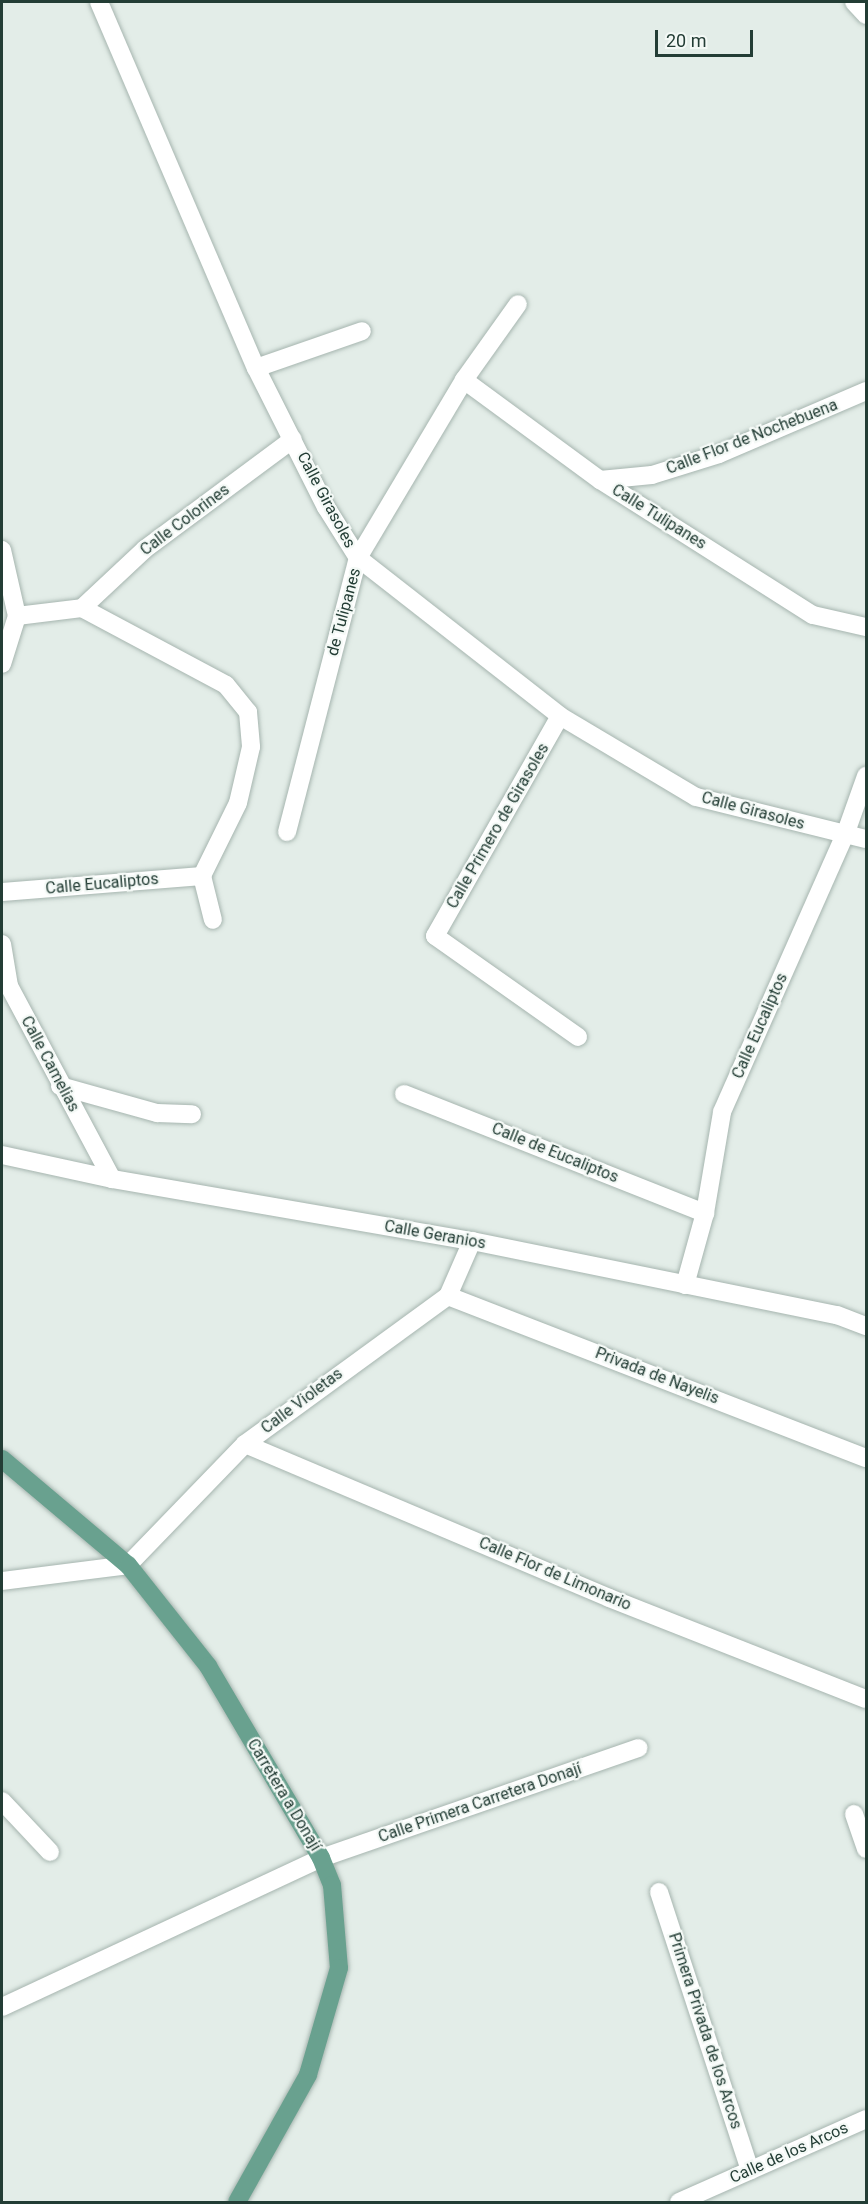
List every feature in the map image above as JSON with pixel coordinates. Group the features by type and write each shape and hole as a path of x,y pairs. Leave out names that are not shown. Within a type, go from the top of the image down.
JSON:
{"main road":[{"name":"Carretera a Donají","path":"2,1459 128,1565 208,1666 321,1858 337,1911 339,1968 308,2075 237,2202"}],"street":[{"name":"Calle Girasoles","path":"99,2 256,368 326,507 358,558 560,716 696,797 867,839"},
{"path":"854,2 867,15"},
{"name":"de Tulipanes","path":"287,832 358,558 464,380 518,304"},
{"path":"256,368 362,331"},
{"name":"Calle Tulipanes","path":"464,380 600,480 813,615 867,627"},
{"name":"Calle Flor de Nochebuena","path":"600,480 652,476 718,454 867,392"},
{"name":"Calle Colorines","path":"82,608 145,549 293,439"},
{"path":"2,550 17,616 2,664"},
{"path":"17,616 82,608 226,685 248,712 251,747 238,803 202,876 213,920"},
{"name":"Calle Primero de Girasoles","path":"560,716 435,936 555,1023 578,1037"},
{"name":"Calle Eucaliptos","path":"685,1285 705,1213 722,1112 846,835 867,776"},
{"name":"Calle Eucaliptos","path":"2,892 202,876"},
{"name":"Calle Camelias","path":"2,944 9,986 60,1086 112,1179"},
{"path":"60,1086 157,1113 192,1114"},
{"name":"Calle de Eucaliptos","path":"404,1094 705,1213"},
{"name":"Calle Geranios","path":"2,1155 112,1179 472,1241 837,1315 867,1326"},
{"path":"448,1296 472,1241"},
{"name":"Calle Violetas","path":"128,1565 245,1444 448,1296"},
{"name":"Privada de Nayelis","path":"448,1296 867,1458"},
{"name":"Calle Flor de Limonario","path":"245,1444 609,1598 867,1699"},
{"path":"2,1581 128,1565"},
{"name":"Calle Primera Carretera Donají","path":"2,2007 321,1858 638,1748"},
{"path":"2,1801 50,1852"},
{"path":"854,1814 867,1849"},
{"name":"Primera Privada de los Arcos","path":"659,1892 750,2170"},
{"name":"Calle de los Arcos","path":"680,2202 867,2119"}]}
